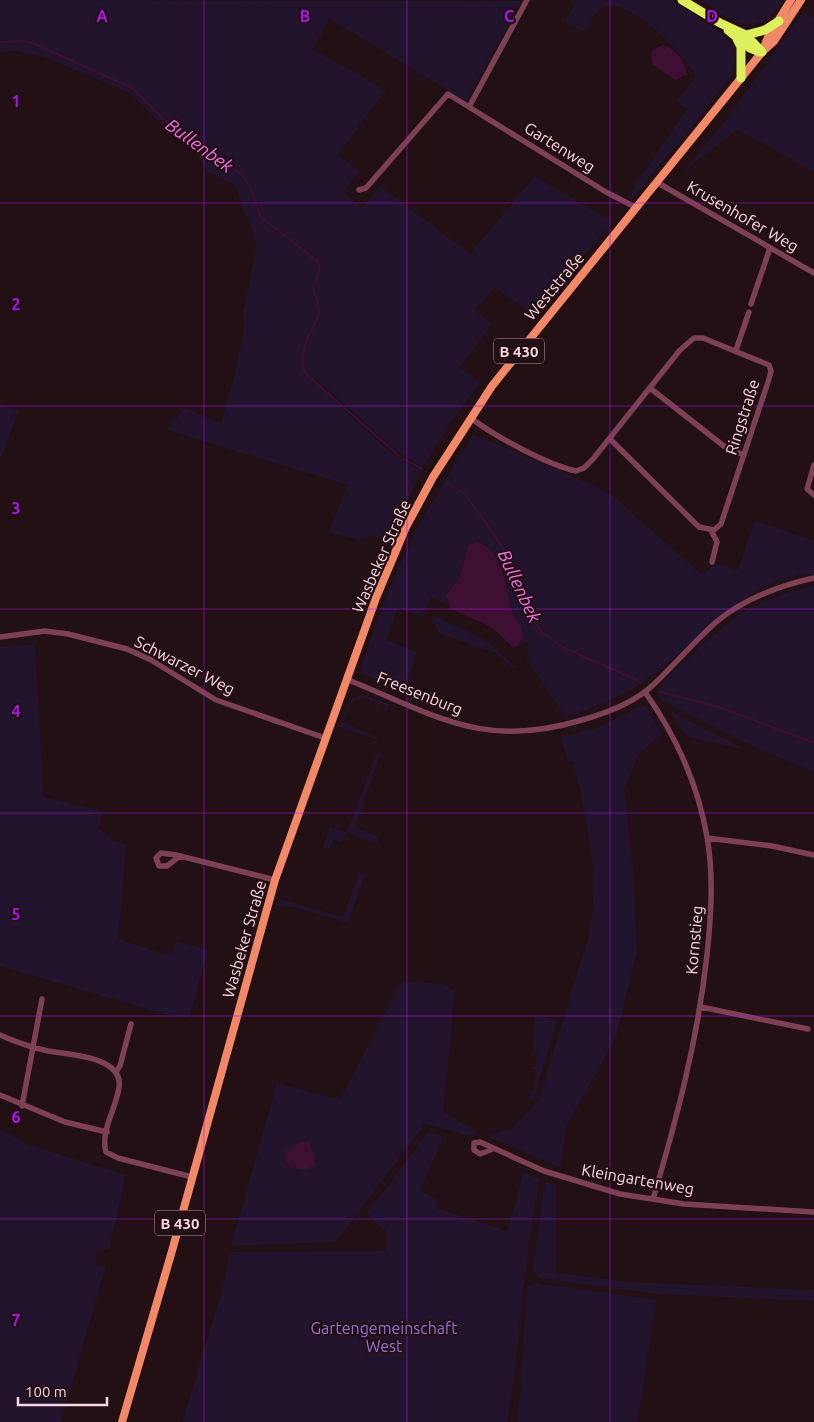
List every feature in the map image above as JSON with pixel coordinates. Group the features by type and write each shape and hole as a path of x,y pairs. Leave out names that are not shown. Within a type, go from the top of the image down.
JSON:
{"highway":[{"path":"682,0 693,4 741,37 750,48 762,52"},
{"path":"741,37 765,30 779,21"},
{"path":"741,37 741,78"}],"main road":[{"name":"B 430","path":"762,52 768,37 791,0"},
{"name":"B 430","path":"741,78 762,52 774,41 801,0"},
{"name":"Weststraße","path":"433,477 510,361 638,208 741,78"},
{"name":"Wasbeker Straße","path":"122,1422 275,880 376,598 402,536 433,477"}],"street":[{"path":"469,106 527,0"},
{"name":"Gartenweg","path":"359,190 366,188 448,94 606,192 638,208"},
{"name":"Krusenhofer Weg","path":"658,183 814,273"},
{"path":"751,304 770,248"},
{"path":"736,350 749,312"},
{"name":"Ringstraße","path":"471,418 484,429 507,442 576,471 584,468 610,438 688,341 694,338 703,338 764,361 769,365 771,371 721,524 710,530"},
{"path":"650,388 725,447 744,455"},
{"path":"610,438 699,527 710,530 717,542 712,562"},
{"path":"814,465 807,489 814,495"},
{"name":"Freesenburg","path":"346,678 445,721 483,731 508,732 557,728 600,715 645,692 716,623 741,605 767,592 814,578"},
{"name":"Schwarzer Weg","path":"0,637 46,632 68,634 127,650 151,660 216,700 325,738"},
{"name":"Kornstieg","path":"645,692 673,735 689,770 707,838 711,920 701,1007 678,1115 653,1198"},
{"path":"707,838 772,846 814,855"},
{"path":"180,856 275,880"},
{"path":"22,1106 42,999"},
{"path":"701,1007 808,1029"},
{"path":"116,1072 120,1066 131,1024"},
{"path":"0,1035 33,1047 104,1063 116,1072 120,1086 104,1145 108,1154 192,1177"},
{"path":"0,1096 65,1122 107,1132"},
{"name":"Kleingartenweg","path":"493,1149 572,1182 620,1194 684,1204 814,1212"}],"green space":[{"path":"0,0 521,1 466,101 330,19 312,49 386,90 338,155 359,171 343,192 362,208 380,186 470,254 535,176 612,222 534,316 495,287 475,310 492,325 459,368 480,383 451,422 422,468 393,449 315,378 312,380 391,453 421,471 388,542 370,535 360,540 328,532 348,485 167,430 185,408 221,423 234,378 244,329 243,313 257,245 235,185 206,171 192,145 156,119 130,93 48,58 17,51 0,52"},
{"path":"577,0 674,0 725,37 736,55 732,74 680,143 659,164 632,200 627,197 687,109 676,102 696,76 670,43 630,11 617,6 606,6 596,14 583,32 565,21"},
{"path":"702,0 783,0 764,20 754,24 744,24 734,21"},
{"path":"803,12 814,19 814,172 737,129 681,174 727,119"},
{"path":"0,405 19,410 0,460"},
{"path":"473,434 590,484 613,496 703,576 715,563 738,570 755,521 814,541 814,573 788,578 745,598 640,684 609,700 565,717 527,660 529,641 518,646 522,638 522,632 512,611 499,561 487,546 478,541 468,546 461,574 446,595 449,605 431,597 423,617 398,608 386,640 417,652 402,693 364,674 362,662 393,580 416,530"},
{"path":"814,586 814,772 745,742 661,700 657,695 661,685 669,676 716,633 744,612 775,597"},
{"path":"430,614 484,639 516,667 513,668 496,653 440,634"},
{"path":"35,644 43,797 102,811 99,829 113,840 126,845 118,939 170,956 177,941 208,950 189,1018 175,1017 0,966 0,647"},
{"path":"362,694 390,704 388,710 384,710 386,706 380,704 378,708 376,707 378,703 372,701 370,705 368,704 370,700 364,697 362,701 355,699 347,707 351,700"},
{"path":"646,706 663,736 660,736 639,754 624,789 633,870 637,952 616,1037 567,1125 560,1167 489,1137 490,1134 510,1130 539,1100 588,938 592,916 593,872 591,850 573,762 568,762 561,737 601,727 635,708"},
{"path":"346,708 348,709 343,719 345,723 378,738 377,740 339,727"},
{"path":"669,710 744,749 687,737"},
{"path":"376,755 380,755 355,827 379,837 377,844 347,832"},
{"path":"330,827 347,832 342,842 333,839 329,849 323,847"},
{"path":"359,873 365,875 348,923 294,907 277,906 279,899 343,917"},
{"path":"402,981 443,984 455,992 443,1112 478,1132 470,1136 425,1124 336,1242 231,1246 277,1083 340,1100","holes":["300,1142 311,1144 316,1161 293,1148"]},
{"path":"535,1016 557,1020 534,1098 530,1101 528,1099 529,1091 534,1091 536,1070 531,1069 531,1067 536,1067 537,1053 533,1052"},
{"path":"0,1129 29,1145 126,1175 109,1249 95,1250 97,1266 106,1266 61,1422 0,1422"},
{"name":"Gartengemeinschaft West","path":"428,1132 443,1137 420,1191 438,1200 436,1208 507,1231 524,1172 540,1179 534,1209 507,1422 182,1422 223,1287 229,1252 386,1251 386,1231 367,1214"},
{"path":"545,1182 556,1185 556,1273 631,1282 814,1290 814,1301 656,1294 540,1278 533,1271"},
{"path":"536,1283 657,1300 637,1422 518,1422 527,1287"}],"shaded area":[{"path":"663,45 672,49 679,56 685,65 687,74 675,80 652,64 651,53 654,49"},
{"path":"477,541 493,553 502,571 512,611 523,632 518,646 513,647 491,627 451,609 446,596 461,574 468,546"},
{"path":"309,1141 315,1157 315,1165 306,1170 291,1168 285,1159 286,1151 300,1142"}],"waterway":[{"name":"Bullenbek","path":"0,42 25,41 35,44 132,88 165,121 205,145 242,175 250,187 261,217 317,261 320,267 313,288 320,312 304,350 303,366 305,373 399,456"},
{"name":"Bullenbek","path":"404,459 422,469"},
{"name":"Bullenbek","path":"447,483 465,494 511,559 526,606 541,631 562,647 637,680"},
{"name":"Bullenbek","path":"661,692 722,708 814,743"}]}
